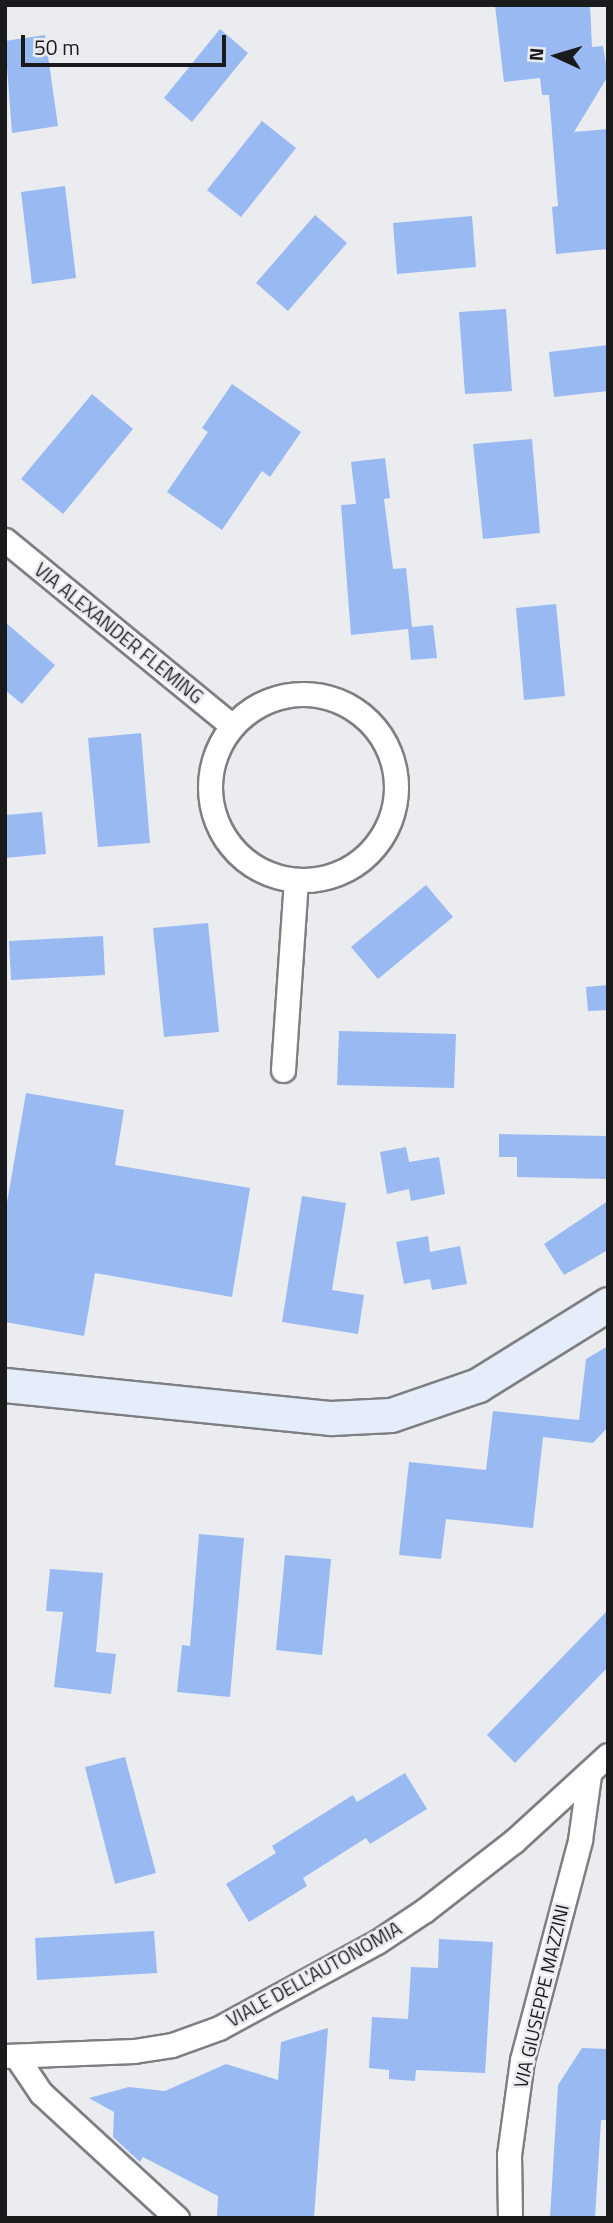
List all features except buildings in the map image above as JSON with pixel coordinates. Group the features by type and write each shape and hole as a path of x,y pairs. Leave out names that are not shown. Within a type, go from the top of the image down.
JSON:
{"main road":[{"path":"5,1385 331,1418 391,1415 478,1385 608,1304"}],"street":[{"name":"VIA ALEXANDER FLEMING","path":"5,540 232,726"},
{"path":"286,695 317,695 347,705 372,724 389,751 396,782 392,814 379,842 356,865 327,878 296,881 267,874 242,859 223,837 211,809 209,780 214,761 232,726 256,706 286,695"},
{"path":"283,1070 296,881"},
{"name":"VIALE DELL'AUTONOMIA","path":"11,2056 134,2051 172,2045 219,2028 377,1942 514,1841 608,1755"},
{"name":"VIA GIUSEPPE MAZZINI","path":"510,2218 509,2155 522,2060 580,1840 589,1775"},
{"path":"11,2056 41,2093 177,2218"}]}
